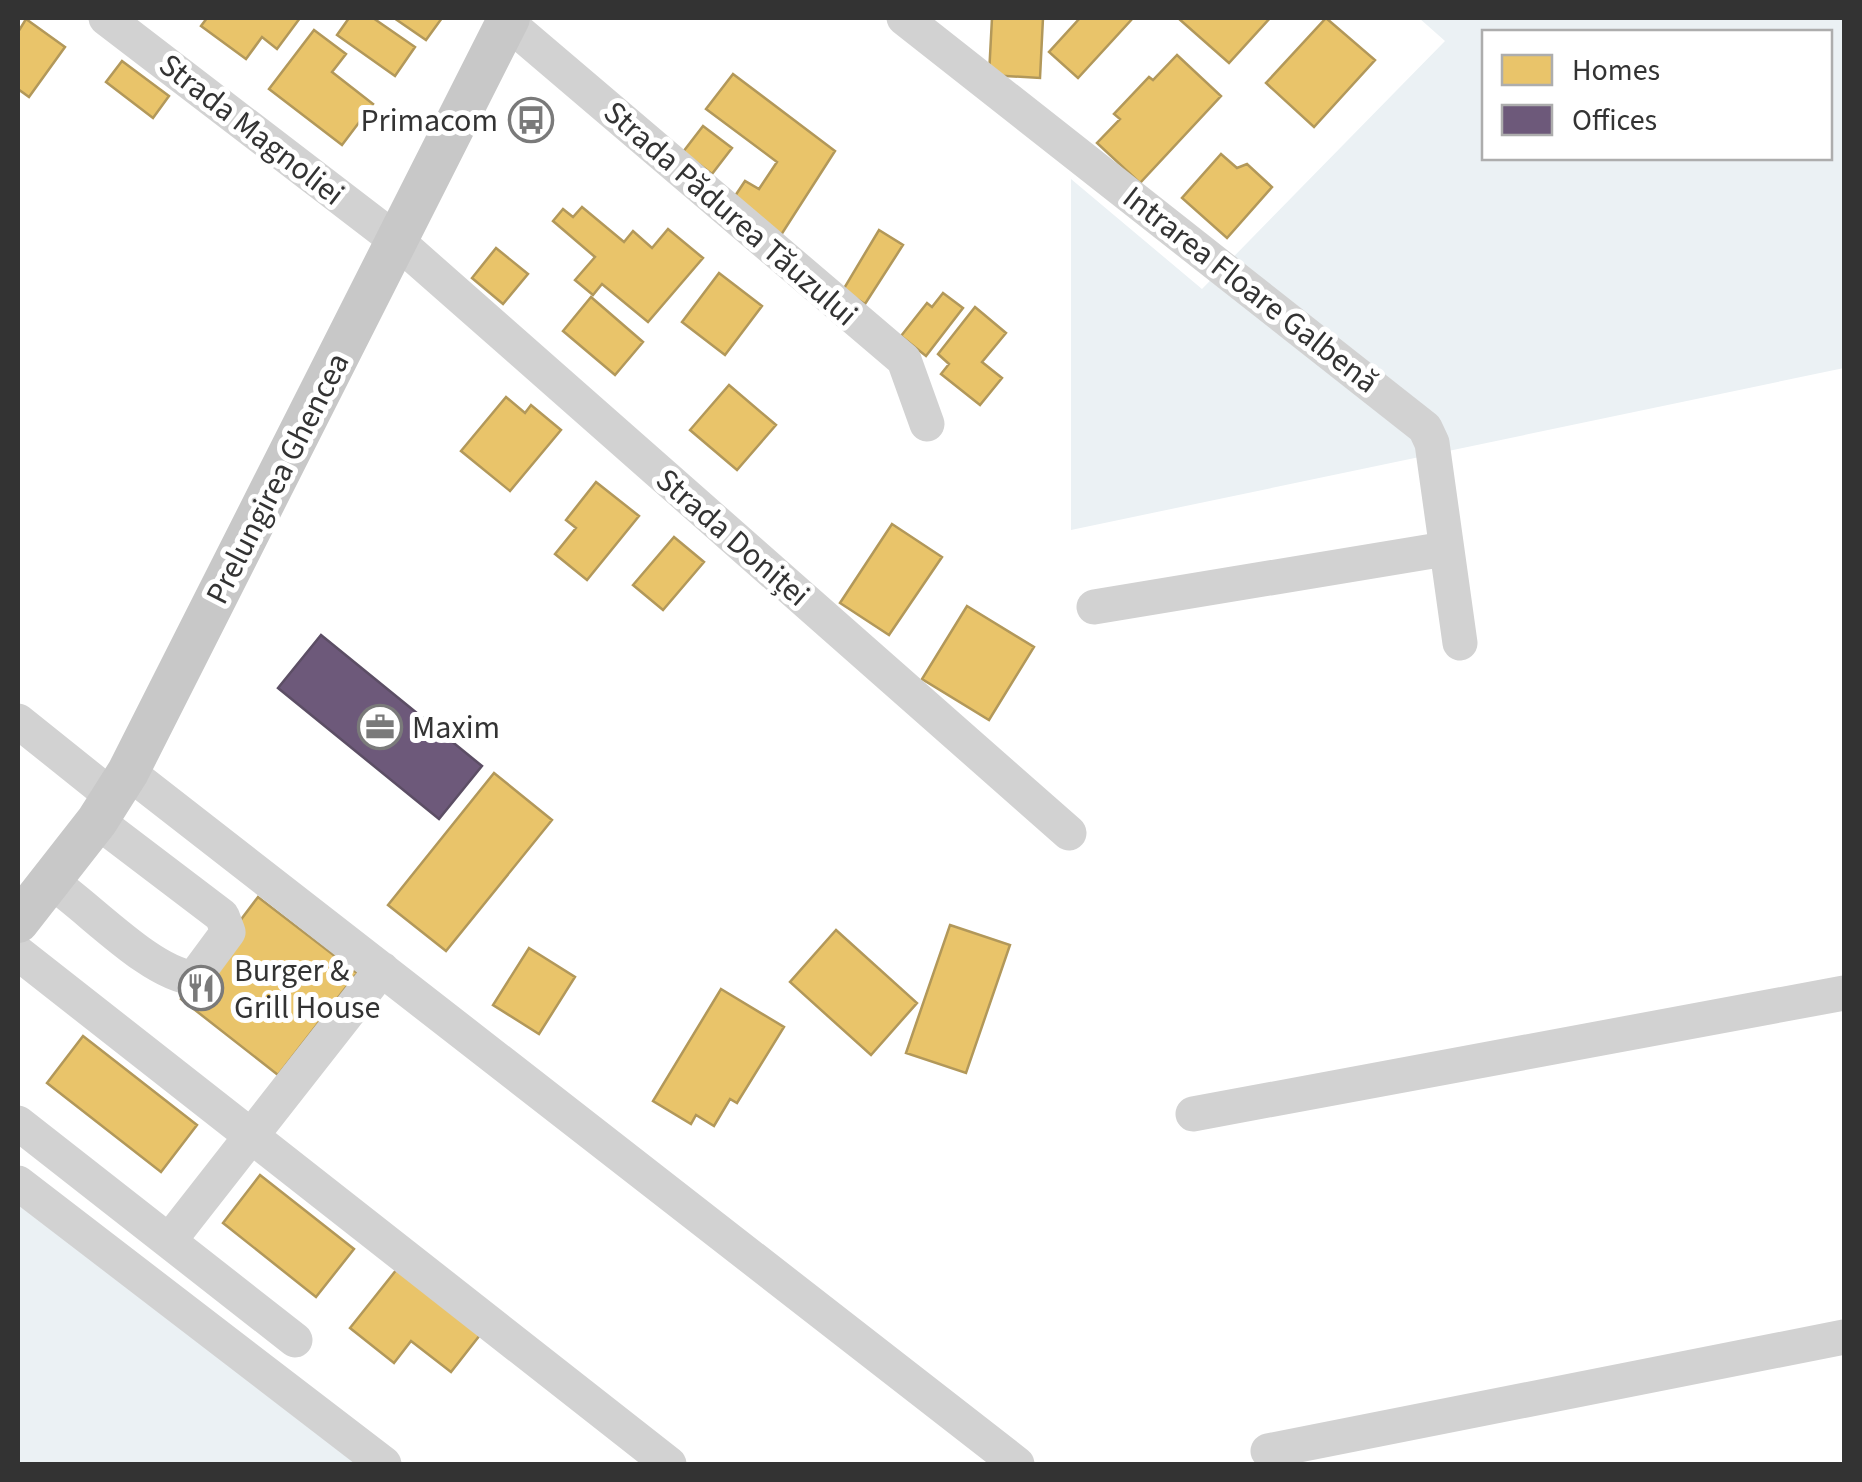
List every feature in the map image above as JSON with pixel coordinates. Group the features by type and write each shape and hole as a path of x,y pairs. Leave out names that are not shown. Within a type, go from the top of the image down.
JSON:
{"main road":[{"name":"Prelungirea Ghencea","path":"18,922 113,797 508,20"}],"street":[{"name":"Strada Magnoliei","path":"106,18 398,241"},
{"name":"Intrarea Floare Galbenă","path":"904,18 1426,428 1432,444 1460,643"},
{"name":"Strada Pădurea Tăuzului","path":"508,20 904,360 928,424"},
{"name":"Strada Doniței","path":"398,241 1068,833"},
{"path":"1094,607 1445,548"},
{"path":"18,721 113,797 382,969 1018,1464"},
{"path":"50,882 154,963 182,977 194,978 214,954 228,932 222,916 113,797"},
{"path":"18,953 669,1464"},
{"path":"169,1241 382,969"},
{"path":"1193,1114 1844,993"},
{"path":"18,1123 295,1340"},
{"path":"18,1182 384,1464"},
{"path":"1268,1450 1844,1337"}],"shaded area":[{"path":"1419,18 1844,18 1844,368 1071,530 1071,179 1202,289 1445,41"},
{"path":"18,1171 397,1464 18,1464"}],"building: Homes":[{"path":"207,18 300,18 277,49 262,37 246,59 201,26"},
{"path":"349,18 373,18 415,47 395,76 337,35"},
{"path":"394,18 442,18 426,40"},
{"path":"992,18 1043,18 1040,78 989,75"},
{"path":"1080,18 1133,18 1078,78 1049,52"},
{"path":"1178,18 1270,18 1229,63"},
{"path":"1326,18 1375,60 1314,127 1266,83"},
{"path":"26,19 65,47 29,97 18,89 18,32"},
{"path":"314,30 346,54 332,72 373,104 342,145 269,89"},
{"path":"1177,55 1221,96 1140,183 1097,143 1120,119 1114,114 1149,77 1153,80"},
{"path":"122,61 169,96 153,118 106,82"},
{"path":"733,74 835,151 781,235 731,202 745,181 759,189 777,162 706,109"},
{"path":"703,126 732,148 712,174 683,152"},
{"path":"1221,154 1237,168 1247,164 1272,187 1227,238 1182,198"},
{"path":"582,207 624,242 633,231 652,248 668,229 703,258 648,322 602,284 593,295 575,280 595,257 553,221 563,209 573,217"},
{"path":"879,230 903,245 865,304 843,290"},
{"path":"496,248 528,274 503,304 472,278"},
{"path":"719,273 762,306 725,355 682,322"},
{"path":"943,293 963,308 926,356 901,336 927,303 932,307"},
{"path":"591,297 643,342 615,375 563,331"},
{"path":"975,307 1006,333 982,362 1002,378 980,405 941,374 949,364 938,354"},
{"path":"729,385 776,425 737,470 690,430"},
{"path":"506,397 525,413 531,405 561,430 510,491 461,451"},
{"path":"596,482 639,516 587,580 555,554 576,528 566,520"},
{"path":"892,524 942,557 889,635 840,603"},
{"path":"674,537 704,562 663,610 633,585"},
{"path":"967,606 1034,647 989,720 922,679"},
{"path":"494,773 552,820 446,951 388,905"},
{"path":"258,897 357,973 278,1075 181,999"},
{"path":"950,925 1010,945 966,1073 906,1053"},
{"path":"836,930 917,1003 871,1055 790,982"},
{"path":"529,948 575,977 539,1034 493,1005"},
{"path":"721,989 784,1027 737,1103 730,1099 714,1126 696,1115 691,1124 653,1101"},
{"path":"83,1036 197,1125 161,1172 47,1083"},
{"path":"260,1175 354,1249 316,1297 223,1223"},
{"path":"397,1269 480,1335 451,1372 411,1341 394,1363 350,1328"}],"building: Offices":[{"name":"Maxim","path":"321,635 482,766 439,819 278,688"}],"place":[{"name":"Primacom","path":"531,120"},
{"name":"Maxim","path":"380,727"},
{"name":"Burger & Grill House","path":"201,988"}]}
